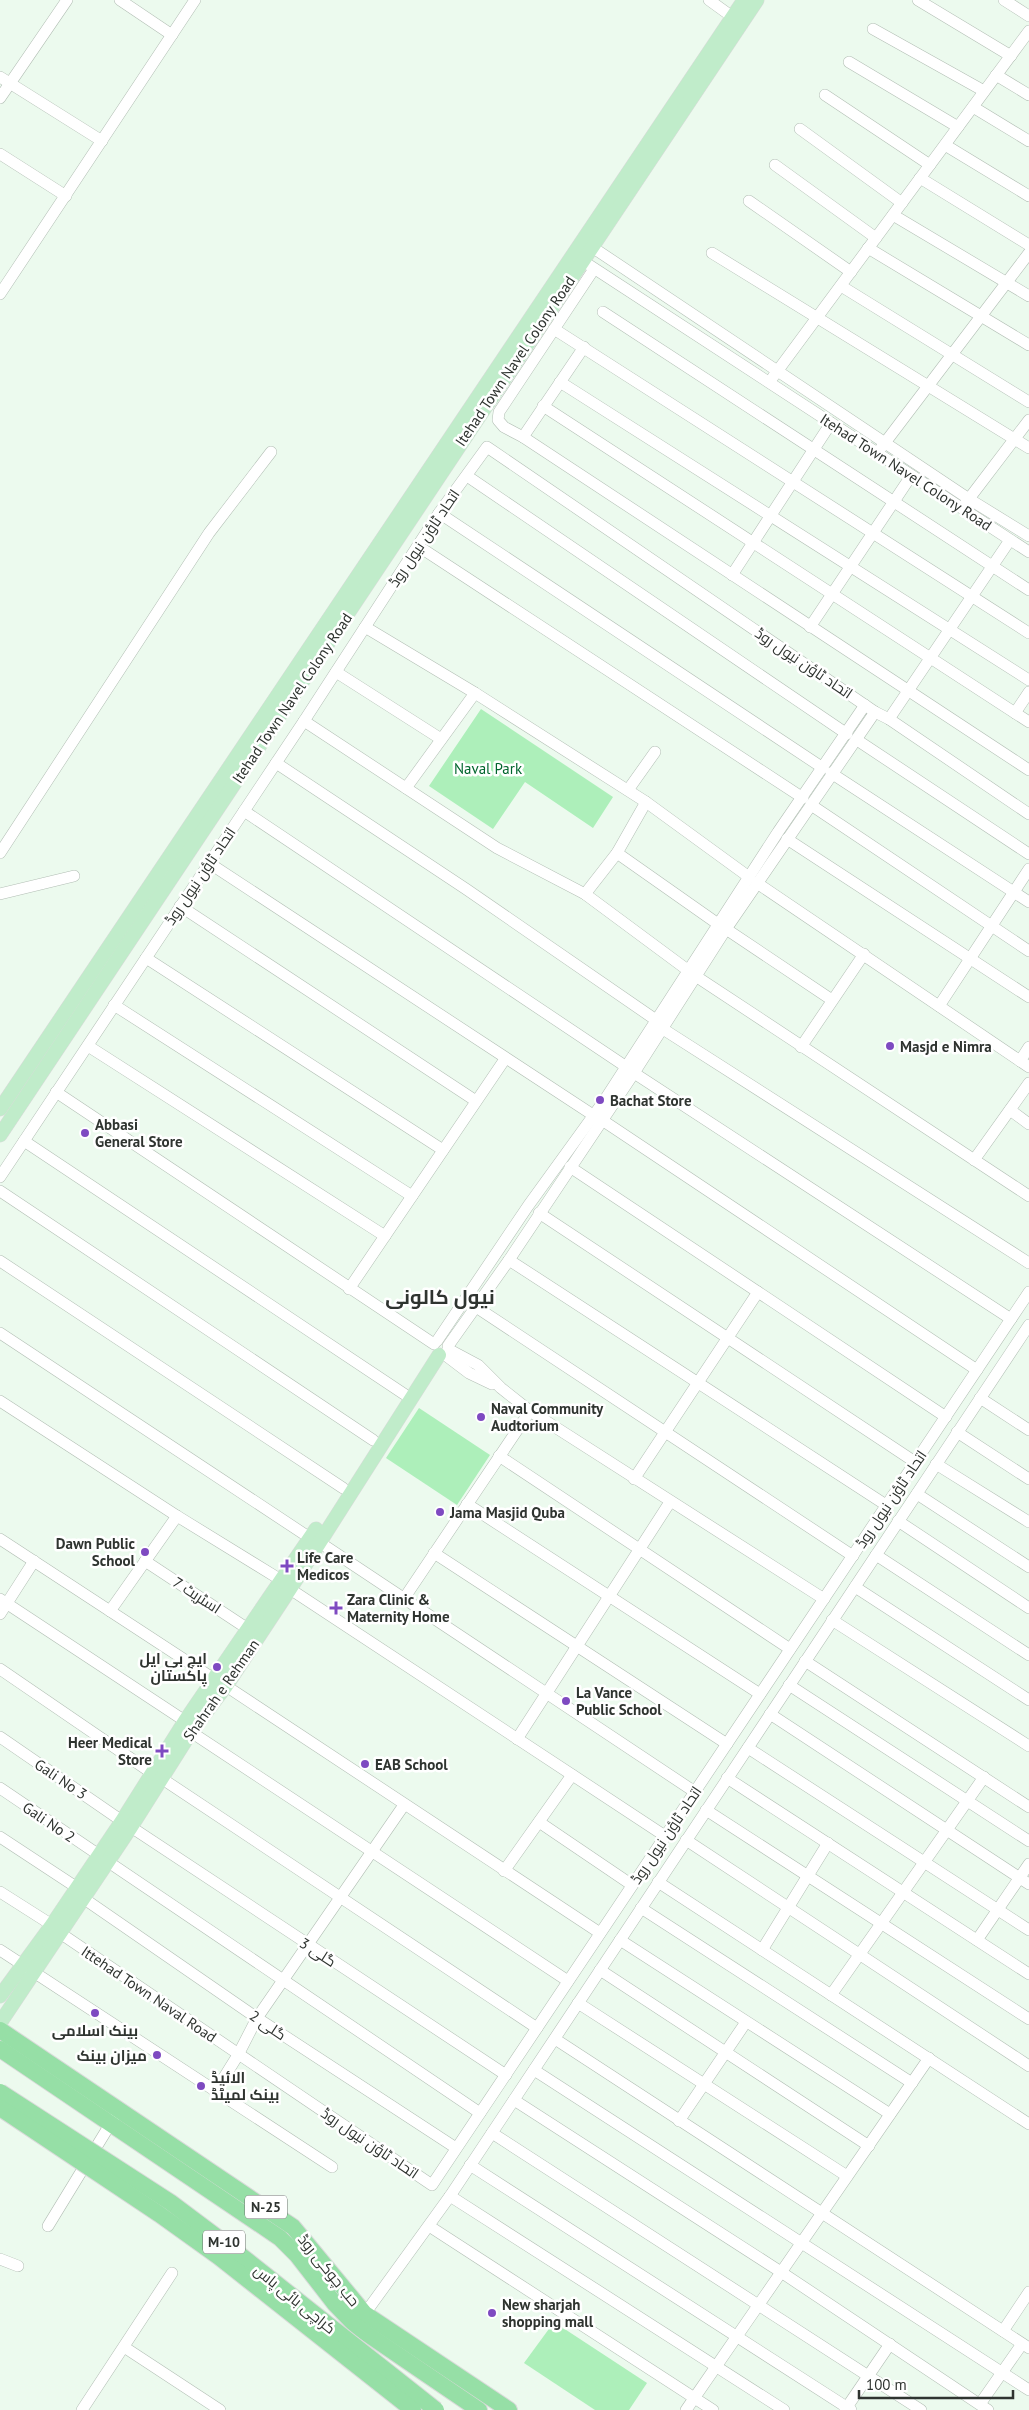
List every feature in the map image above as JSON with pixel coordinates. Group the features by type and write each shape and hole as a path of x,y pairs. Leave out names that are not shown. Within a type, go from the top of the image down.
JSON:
{"highway":[{"name":"حب چوکی روڈ","path":"0,2030 120,2108 293,2227 361,2320 509,2410"},
{"path":"0,2049 280,2238 297,2255 334,2304 361,2320 479,2410"},
{"name":"کراچی بائی پاس","path":"0,2092 177,2208 230,2247 436,2410"},
{"name":"کراچی بائی پاس","path":"0,2108 159,2214 212,2252 413,2410"}],"main road":[{"name":"Itehad Town Navel Colony Road","path":"737,20 744,0"},
{"name":"Itehad Town Navel Colony Road","path":"0,1135 248,765 587,243 737,20 757,0"},
{"name":"Itehad Town Navel Colony Road","path":"0,1109 235,757 578,258"},
{"path":"235,757 248,765"},
{"name":"Shahrah e Rehman","path":"315,1540 343,1488 373,1440 404,1394 440,1348"},
{"name":"Shahrah e Rehman","path":"188,1727 226,1686 286,1585 440,1348"},
{"name":"Shahrah e Rehman","path":"0,2023 29,1968 127,1824 188,1727 214,1680 248,1629 286,1585"},
{"name":"Shahrah e Rehman","path":"0,1996 29,1968"}],"street":[{"path":"0,98 5,81 67,0"},
{"path":"120,0 172,35"},
{"path":"0,294 195,0"},
{"path":"709,0 737,20"},
{"path":"918,0 1011,56"},
{"path":"1004,0 1029,16"},
{"path":"873,28 984,91"},
{"path":"769,383 996,75 1011,56 1025,43 1029,31"},
{"path":"849,62 958,127"},
{"path":"996,75 1029,94"},
{"path":"5,81 102,141"},
{"path":"825,95 930,164"},
{"path":"973,106 1029,141"},
{"path":"800,129 902,203"},
{"path":"945,144 1029,196"},
{"path":"0,154 66,196"},
{"path":"775,165 876,238"},
{"path":"920,178 1029,245"},
{"path":"749,201 851,272"},
{"path":"893,215 1029,296"},
{"name":"Itehad Town Navel Colony Road","path":"587,243 969,499 1029,536"},
{"path":"868,248 1029,346"},
{"path":"712,253 1029,448"},
{"path":"877,454 1029,253"},
{"name":"Itehad Town Navel Colony Road","path":"578,258 1029,552"},
{"path":"594,269 499,412 498,420 504,426 523,436 1029,770"},
{"path":"841,286 1029,402"},
{"path":"603,312 1029,590"},
{"path":"554,329 1029,633"},
{"path":"523,436 584,347"},
{"path":"560,382 1029,680"},
{"path":"543,406 1029,722"},
{"path":"961,509 1029,420"},
{"path":"732,575 831,423"},
{"name":"اتحاد ٹاؤن نیول روڈ","path":"0,1177 276,764 439,513 487,447 1029,814"},
{"path":"0,853 209,533 271,452"},
{"path":"466,476 852,737 1029,854"},
{"path":"810,627 910,476"},
{"path":"439,513 827,771 1029,902"},
{"path":"889,719 1010,540"},
{"path":"418,546 807,802 1029,951"},
{"path":"365,627 475,693 628,790 753,880 1024,1064 1029,1047"},
{"path":"336,672 441,739"},
{"path":"1015,713 1029,692"},
{"path":"406,788 475,693"},
{"path":"440,1348 598,1118 722,926 870,708"},
{"path":"304,721 498,848 585,894 692,974 1029,1196"},
{"path":"628,790 655,752"},
{"path":"276,764 466,889 659,1024 1029,1263"},
{"path":"585,894 617,853 646,802"},
{"path":"753,880 787,839 807,802"},
{"path":"244,812 629,1070 1011,1319"},
{"path":"787,839 1029,997"},
{"path":"617,853 832,1000"},
{"path":"209,863 505,1059 598,1118 977,1370"},
{"path":"939,1006 1029,869"},
{"path":"0,894 74,876"},
{"path":"180,906 476,1101"},
{"path":"801,1047 864,954"},
{"path":"146,958 443,1150"},
{"path":"114,1005 412,1196"},
{"path":"88,1046 385,1236"},
{"path":"349,1289 505,1059"},
{"path":"974,1160 1029,1083"},
{"path":"56,1092 440,1348 469,1373 501,1388 530,1411 824,1599"},
{"path":"1010,1110 1029,1124"},
{"path":"440,1348 476,1307 509,1260 570,1167 598,1118"},
{"path":"24,1141 404,1394"},
{"path":"570,1167 946,1417"},
{"path":"0,1191 373,1440"},
{"path":"539,1214 915,1462"},
{"path":"509,1260 886,1505"},
{"path":"0,1261 343,1488"},
{"path":"634,1478 758,1292"},
{"name":"اتحاد ٹاؤن نیول روڈ","path":"238,2055 432,2184 1029,1292"},
{"path":"476,1307 852,1556"},
{"path":"361,2320 450,2196 1029,1324"},
{"path":"0,1333 695,1792"},
{"path":"980,1398 1029,1430"},
{"path":"1,1403 286,1585 665,1836"},
{"path":"403,1600 530,1411"},
{"path":"957,1432 1029,1479"},
{"path":"499,1456 790,1649"},
{"path":"936,1464 1029,1522"},
{"path":"916,1494 1029,1567"},
{"path":"517,1739 670,1502"},
{"path":"467,1504 760,1694"},
{"path":"110,1611 177,1516"},
{"path":"898,1522 1029,1608"},
{"path":"0,1539 214,1680"},
{"path":"434,1553 727,1744"},
{"path":"876,1555 1029,1655"},
{"path":"0,1614 4,1602 34,1561"},
{"name":"اسٹریٹ 7","path":"145,1561 248,1629"},
{"path":"854,1587 1029,1700"},
{"path":"4,1602 372,1852 568,1981"},
{"path":"832,1620 1029,1746"},
{"path":"805,1661 1028,1804"},
{"path":"0,1669 157,1776 536,2028"},
{"path":"789,1685 1029,1841"},
{"path":"226,1686 600,1933"},
{"path":"770,1714 1024,1881"},
{"name":"Gali No 3","path":"0,1737 127,1824"},
{"path":"748,1748 1029,1930"},
{"path":"504,1871 572,1775"},
{"path":"831,1994 984,1777"},
{"path":"727,1778 1029,1974"},
{"name":"Gali No 2","path":"0,1788 103,1858"},
{"path":"215,2092 238,2055 257,2018 404,1805"},
{"path":"706,1810 1029,2019"},
{"path":"539,1822 632,1885"},
{"name":"گلی 3","path":"127,1824 506,2075"},
{"name":"گلی 2","path":"0,1837 257,2018 456,2148"},
{"path":"686,1840 1029,2066"},
{"path":"762,1950 828,1843"},
{"path":"103,1858 282,1981 480,2113"},
{"path":"977,1940 998,1910 1024,1881 1029,1864"},
{"path":"658,1882 1029,2124"},
{"name":"Ittehad Town Naval Road","path":"0,1892 238,2055"},
{"path":"641,1908 912,2083"},
{"path":"620,1940 890,2114"},
{"path":"0,1950 332,2167"},
{"path":"600,1970 869,2146"},
{"path":"578,2003 847,2176"},
{"path":"679,2121 746,2022"},
{"path":"514,2100 781,2272 984,2407 1003,2373 1026,2346 555,2039"},
{"path":"686,2410 929,2058"},
{"path":"534,2070 800,2244 1029,2390"},
{"path":"48,2226 120,2108"},
{"path":"492,2133 922,2410"},
{"path":"470,2165 848,2409 890,2344"},
{"path":"450,2196 784,2410"},
{"path":"429,2226 713,2410"},
{"path":"0,2259 18,2266"},
{"path":"82,2410 172,2273"},
{"path":"1003,2331 1029,2292"},
{"path":"124,2347 220,2410"}],"green space":[{"name":"Naval Park","path":"481,709 613,797 593,828 525,782 493,829 429,786"},
{"path":"419,1408 490,1455 457,1505 386,1458"},
{"path":"554,2322 647,2383 629,2410 595,2410 524,2363"}],"place":[{"name":"Masjd e Nimra","path":"890,1046"},
{"name":"Bachat Store","path":"600,1100"},
{"name":"Abbasi General Store","path":"85,1133"},
{"name":"Naval Community Audtorium","path":"481,1417"},
{"name":"Jama Masjid Quba","path":"440,1512"},
{"name":"Dawn Public School","path":"145,1552"},
{"name":"Life Care Medicos","path":"287,1566"},
{"name":"Zara Clinic & Maternity Home","path":"336,1608"},
{"name":"ایچ بی ایل پاکستان","path":"217,1667"},
{"name":"La Vance Public School","path":"566,1701"},
{"name":"Heer Medical Store","path":"162,1751"},
{"name":"EAB School","path":"365,1764"},
{"name":"بینک اسلامی","path":"95,2013"},
{"name":"میزان بینک","path":"157,2055"},
{"name":"الائیڈ بینک لمیٹڈ","path":"201,2086"},
{"name":"New sharjah shopping mall","path":"492,2313"}],"district":[{"name":"نیول کالونی","path":"440,1297"}]}
